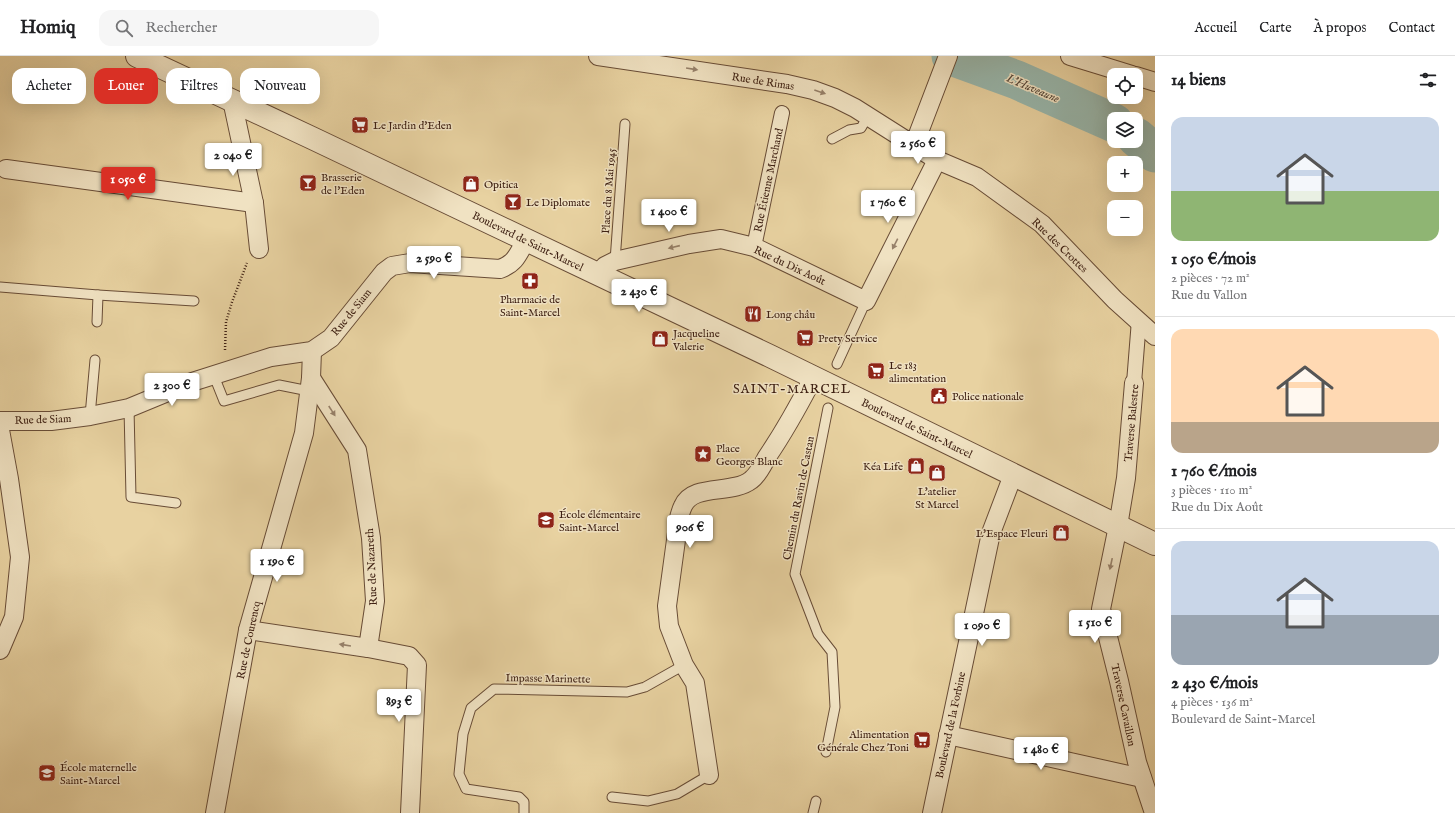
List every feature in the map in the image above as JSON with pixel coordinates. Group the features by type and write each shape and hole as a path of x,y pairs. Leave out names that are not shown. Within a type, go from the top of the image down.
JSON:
{"street":[{"name":"Boulevard de Saint-Marcel","path":"136,56 166,70"},
{"name":"Rue de Rimas","path":"598,56 772,82 813,90 835,98 868,116 914,145"},
{"path":"1070,56 1109,68"},
{"path":"914,145 945,64"},
{"path":"1143,78 1155,82"},
{"name":"Boulevard de Saint-Marcel","path":"232,100 598,274 1155,544"},
{"path":"232,100 254,202 259,249"},
{"name":"Rue Étienne Marchand","path":"754,247 782,113"},
{"name":"Rue des Crottes","path":"914,145 937,160 977,177 1042,224 1115,300 1155,336"},
{"path":"866,301 937,160"},
{"path":"6,169 254,202"},
{"name":"Rue du Dix Août","path":"598,274 605,266 615,261 689,244 721,239 754,247 866,301"},
{"name":"Rue de Siam","path":"0,420 51,421 90,416 129,408 192,382 271,357 312,351 331,338 384,272 392,266 410,263 500,269 508,266 515,260 526,240"},
{"name":"Traverse Balestre","path":"1118,526 1126,478 1139,320"},
{"name":"Rue de Courencq","path":"215,813 248,630 304,433 310,385 312,351"},
{"path":"709,775 695,683 684,665 669,626 667,606 679,518 683,505 692,495 708,490 730,489 752,480 787,426 814,378"},
{"name":"Rue de Nazareth","path":"310,385 357,450 371,538 375,601 368,648"},
{"path":"0,430 9,479 20,557 14,617 0,650"},
{"name":"Boulevard de la Forbine","path":"932,813 991,533 1013,475"},
{"name":"Traverse Cavaillon","path":"1118,526 1101,609 1120,681 1139,770 1154,813"},
{"path":"248,630 368,648 409,656 417,666 410,813"},
{"path":"948,735 1139,770"}],"lane":[{"path":"832,139 849,130 861,128 868,116"},
{"name":"Place du 8 Mai 1945","path":"615,261 625,124"},
{"path":"0,287 98,296 194,301"},
{"path":"97,322 98,296"},
{"path":"838,364 866,301"},
{"path":"90,416 95,360"},
{"path":"219,374 224,401 279,385 310,385"},
{"path":"129,408 131,497 176,502"},
{"name":"Chemin du Ravin de Castan","path":"826,752 835,707 832,652 818,634 795,574 828,408"},
{"name":"Impasse Marinette","path":"524,813 524,802 519,797 466,789 459,774 462,734 471,708 494,689 627,692 645,687 684,665"},
{"path":"612,797 648,801 677,794 709,775"},
{"path":"813,813 816,801"}],"path":[{"path":"219,374 226,322 245,264 259,249"}],"waterway":[{"name":"L'Huveaune","path":"951,56 1017,80 1107,120"},
{"name":"L'Huveaune","path":"1143,143 1155,153"}],"place":[{"name":"Le Jardin d'Eden","path":"360,125"},
{"name":"Brasserie de l'Eden","path":"308,183"},
{"name":"Opitica","path":"471,184"},
{"name":"Le Diplomate","path":"513,202"},
{"name":"Pharmacie de Saint-Marcel","path":"530,281"},
{"name":"Long châu","path":"753,314"},
{"name":"Prety Service","path":"805,338"},
{"name":"Jacqueline Valerie","path":"660,339"},
{"name":"Le 183 alimentation","path":"876,371"},
{"name":"Police nationale","path":"939,396"},
{"name":"Place Georges Blanc","path":"703,454"},
{"name":"Kéa Life","path":"916,466"},
{"name":"L'atelier St Marcel","path":"937,473"},
{"name":"École élémentaire Saint-Marcel","path":"546,520"},
{"name":"L'Espace Fleuri","path":"1061,533"},
{"name":"Alimentation Générale Chez Toni","path":"922,740"},
{"name":"École maternelle Saint-Marcel","path":"47,773"}],"district":[{"name":"SAINT-MARCEL","path":"792,388"}]}
